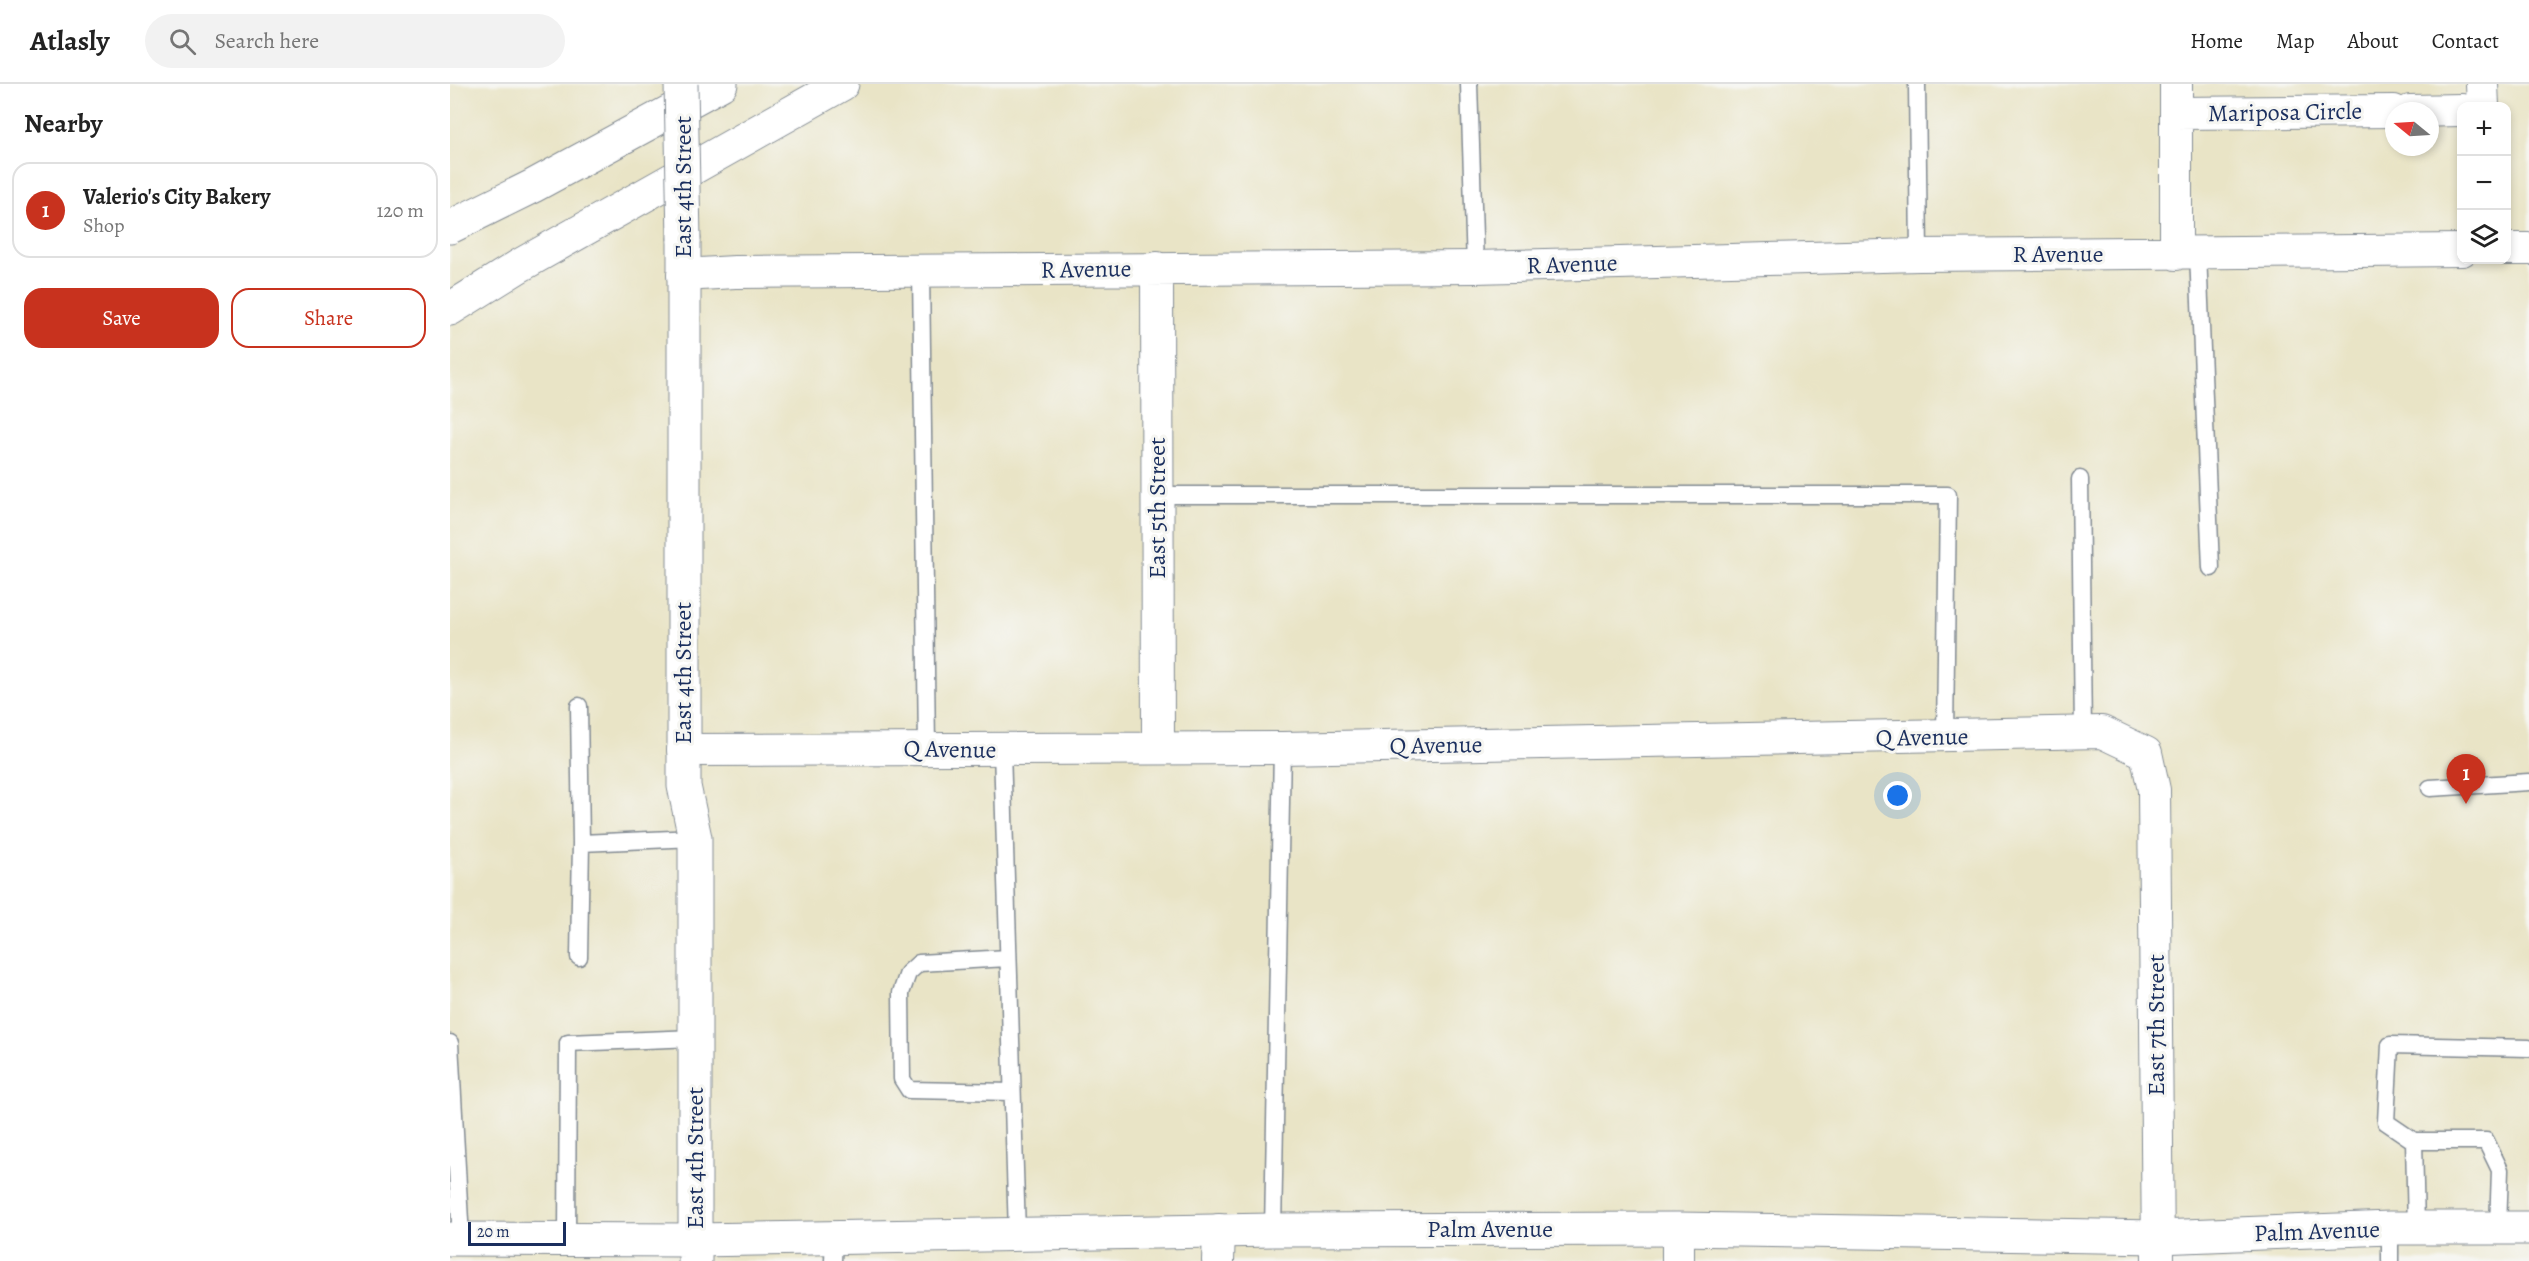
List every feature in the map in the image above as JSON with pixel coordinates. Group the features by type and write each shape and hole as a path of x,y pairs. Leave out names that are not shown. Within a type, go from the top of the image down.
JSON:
{"main road":[{"name":"East 4th Street","path":"681,84 684,240 683,750 684,786 695,838 695,1250"},
{"path":"450,227 533,186 721,84"},
{"path":"450,309 519,266 842,84"},
{"name":"Palm Avenue","path":"455,1239 567,1239 695,1250 834,1249 1017,1234 1219,1246 1273,1230 1678,1245 2158,1249 2403,1228 2514,1228"}],"street":[{"path":"2482,84 2483,102"},
{"path":"2176,99 2187,254"},
{"name":"Mariposa Circle","path":"2176,99 2385,111"},
{"path":"2439,111 2457,111"},
{"path":"2511,249 2529,249"},
{"name":"R Avenue","path":"683,275 1157,268 1475,267 1919,255 2457,250"},
{"name":"East 5th Street","path":"1157,268 1158,748"},
{"name":"Q Avenue","path":"683,750 1282,748 2102,732 2146,753 2154,790"},
{"name":"East 7th Street","path":"2154,790 2158,1249"}],"lane":[{"path":"1469,84 1475,267"},
{"path":"1917,84 1919,255"},
{"path":"2187,254 2211,568"},
{"path":"921,271 927,748"},
{"path":"2079,479 2084,733"},
{"path":"1157,495 1948,495 1945,736"},
{"path":"579,706 581,843 579,957"},
{"path":"1273,1230 1282,748"},
{"path":"1002,750 1017,1234"},
{"path":"2430,788 2529,782"},
{"path":"581,843 695,838"},
{"path":"1008,958 919,963 908,973 900,993 902,1079 909,1090 1012,1092"},
{"path":"567,1239 568,1043 695,1038"},
{"path":"450,1043 455,1239"},
{"path":"2514,1228 2500,1170 2486,1142 2414,1141 2386,1122 2390,1045 2529,1048"},
{"path":"2390,1261 2403,1228 2414,1141"}],"place":[{"name":"Valerio's City Bakery","path":"2466,804"}]}
